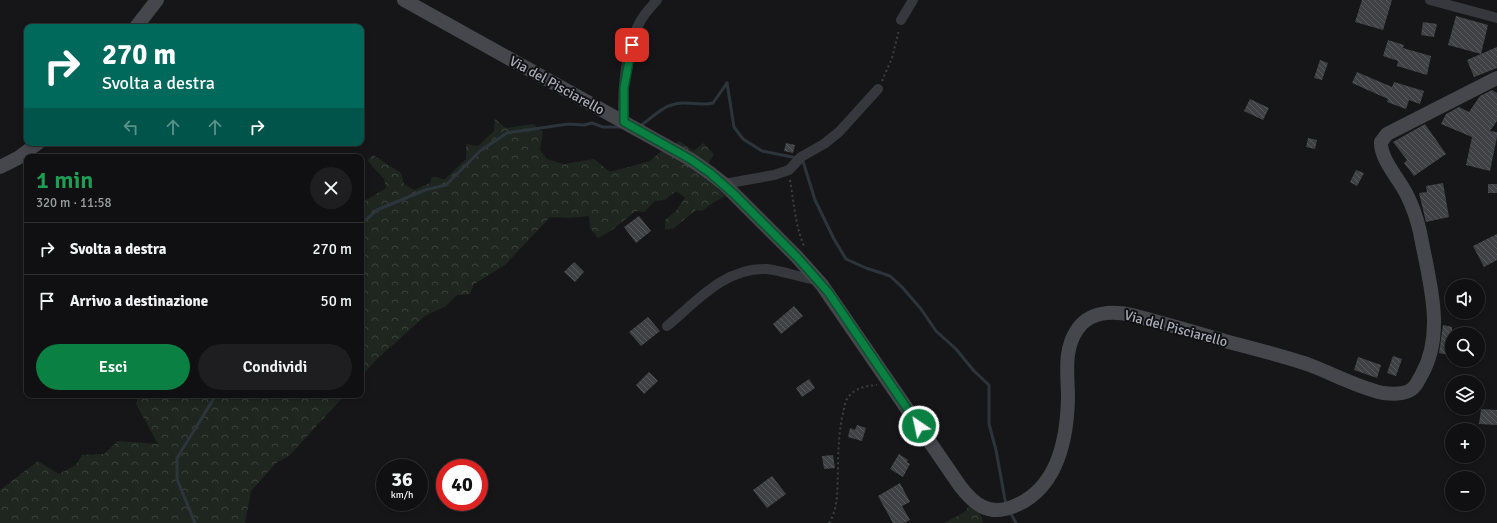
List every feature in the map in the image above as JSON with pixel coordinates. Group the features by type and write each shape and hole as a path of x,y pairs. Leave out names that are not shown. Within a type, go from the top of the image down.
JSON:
{"street":[{"path":"138,24 158,0"},
{"name":"Via del Pisciarello","path":"404,0 695,162 724,184 818,280 970,499 976,504 988,509 1010,508 1027,500 1040,490 1058,460 1063,444 1067,419 1067,368 1070,346 1079,327 1097,315 1113,313 1137,316 1299,361 1361,386 1383,393 1400,393 1412,388 1418,382 1429,359 1434,331 1433,310 1415,212 1382,150 1381,142 1387,134 1497,78"},
{"path":"624,122 624,88 633,39 642,18 657,0"},
{"path":"901,20 913,0"},
{"path":"1430,0 1497,18"},
{"path":"724,184 774,175 789,170 801,157 836,135 850,122 878,89"},
{"path":"0,167 18,158 34,146"},
{"path":"667,326 714,287 740,272 770,270 818,280"}],"path":[{"path":"878,89 892,58 901,20"},
{"path":"789,170 799,235 805,252"},
{"path":"829,523 837,501 840,428 844,406 848,398 857,389 866,386 884,385 894,388"}],"green space":[{"path":"495,119 506,128 533,124 543,132 540,150 547,159 564,164 594,159 610,172 650,161 660,152 679,141 694,151 703,143 714,154 709,163 714,183 725,196 702,211 696,210 674,228 665,230 665,220 675,212 685,198 676,191 665,200 655,201 644,212 636,211 612,230 598,238 590,228 589,216 568,218 550,217 505,265 474,284 470,294 457,295 446,306 425,316 376,360 364,374 364,201 386,188 384,179 367,160 373,155 401,173 404,184 414,190 430,183 432,177 438,177 444,180 466,159 466,144 478,146 494,131"},
{"path":"137,398 342,398 289,456 276,463 251,491 245,523 0,523 0,490 38,461 59,474 76,465 82,455 104,454 118,441 158,444 136,404"},
{"path":"972,501 982,518 983,523 944,523 965,512"}],"building":[{"path":"1362,0 1392,0 1383,30 1355,22"},
{"path":"1456,16 1488,25 1481,54 1448,45"},
{"path":"1423,22 1437,24 1434,37 1421,35"},
{"path":"1388,40 1404,45 1403,48 1431,56 1427,75 1397,66 1398,61 1383,56"},
{"path":"1497,47 1497,68 1474,77 1467,60"},
{"path":"1320,60 1328,63 1322,80 1314,78"},
{"path":"1357,72 1392,87 1394,82 1424,91 1420,104 1409,100 1406,109 1387,102 1388,99 1352,83"},
{"path":"1492,90 1497,93 1497,121 1490,131 1497,132 1497,137 1490,171 1466,165 1472,137 1441,124 1446,114 1459,107 1469,112 1480,96"},
{"path":"1250,99 1269,108 1263,120 1244,111"},
{"path":"1425,124 1446,154 1414,176 1404,163 1407,160 1393,142"},
{"path":"1308,138 1317,140 1315,149 1306,147"},
{"path":"786,143 795,145 793,153 784,151"},
{"path":"1356,170 1364,173 1357,186 1350,182"},
{"path":"1443,183 1449,217 1426,222 1419,193 1427,192 1426,186"},
{"path":"1488,184 1497,184 1497,193 1488,193"},
{"path":"639,216 651,231 636,243 624,227"},
{"path":"1497,234 1497,260 1484,267 1473,246"},
{"path":"574,262 584,272 575,282 564,272"},
{"path":"794,306 803,316 781,334 773,324"},
{"path":"648,317 660,331 641,346 629,332"},
{"path":"1443,325 1452,327 1445,327 1445,354 1439,353"},
{"path":"1393,356 1402,359 1396,376 1387,373"},
{"path":"1358,357 1381,365 1377,378 1354,370"},
{"path":"649,372 658,381 644,394 636,385"},
{"path":"809,379 815,388 802,397 796,388"},
{"path":"1485,409 1497,410 1497,425 1479,423 1480,415 1485,415"},
{"path":"857,425 866,428 862,441 848,437 850,428 855,430"},
{"path":"899,454 908,460 907,462 910,464 903,477 890,469"},
{"path":"833,455 835,468 824,469 822,456"},
{"path":"772,476 786,494 767,508 753,490"},
{"path":"900,483 910,502 902,506 910,520 904,523 893,523 878,496"}],"waterway":[{"path":"727,83 734,127 743,139 762,151 797,158"},
{"path":"640,126 661,110 675,104 713,103 727,83"},
{"path":"364,221 377,210 425,190 446,185 480,151 507,133 568,124 584,125 592,123 603,127 621,127"},
{"path":"802,158 815,200 834,239 846,259 890,276 902,287 921,309 936,331 956,349 974,371 989,385 989,424 996,450 1006,505"},
{"path":"195,523 177,479 177,458 214,398"},
{"path":"1010,512 1016,523"}],"route":[{"path":"632,45 624,88 624,122 699,164 724,184 797,257 828,292 919,426"}]}
